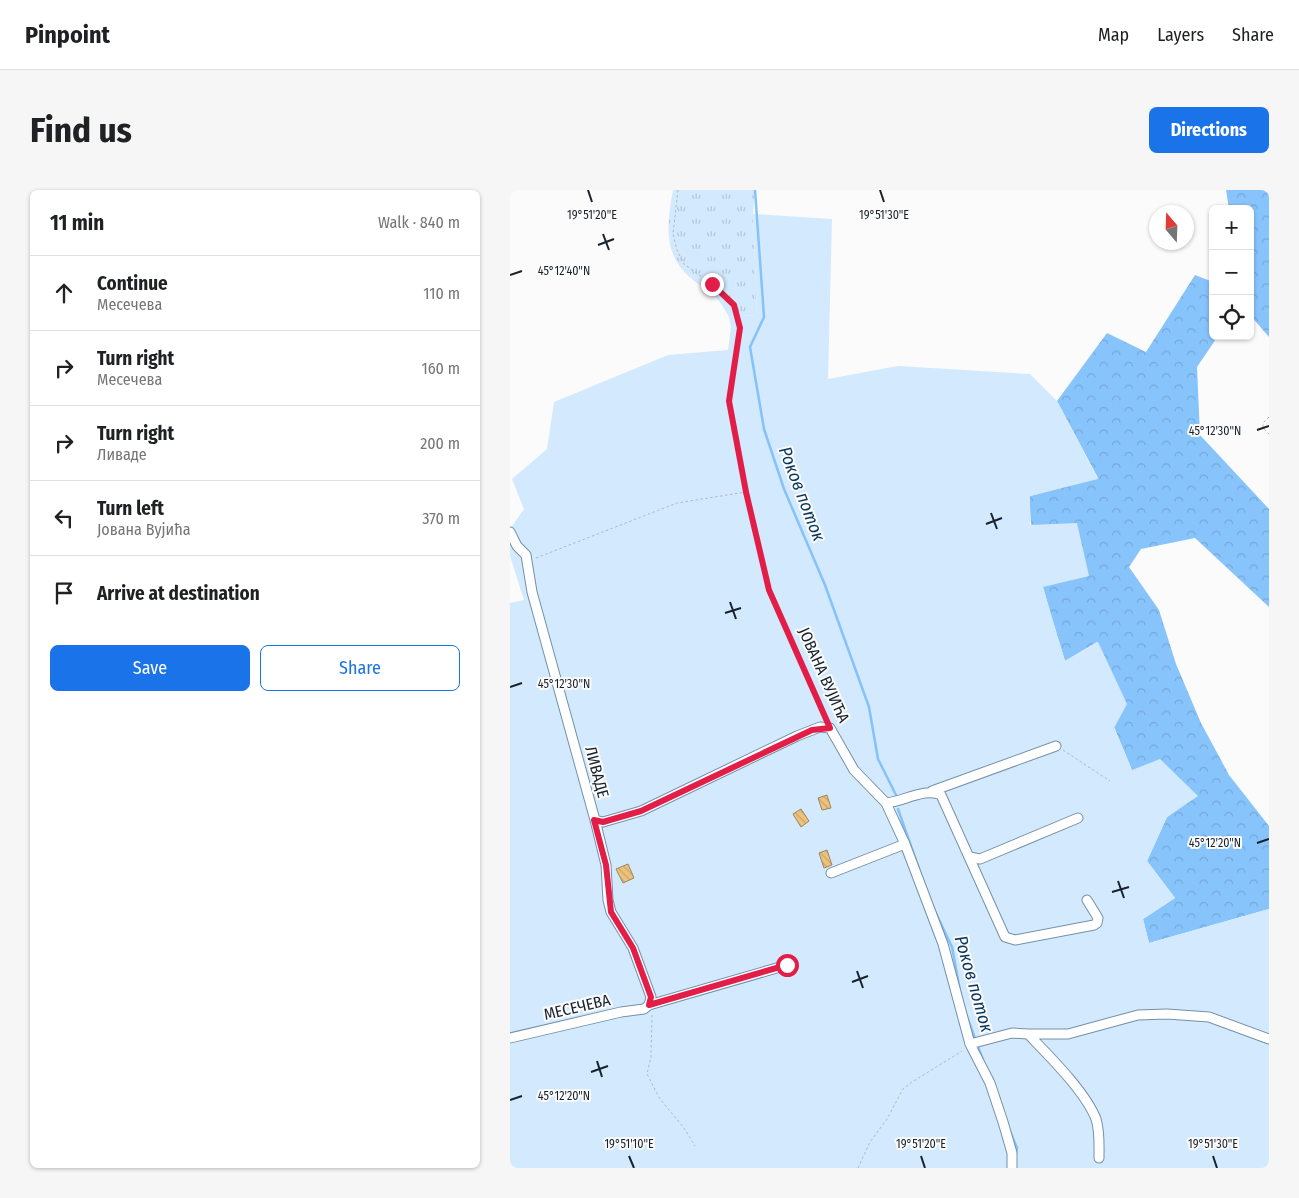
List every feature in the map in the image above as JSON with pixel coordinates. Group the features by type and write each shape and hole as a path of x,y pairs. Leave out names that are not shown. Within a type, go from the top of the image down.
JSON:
{"street":[{"name":"ЛИВАДЕ","path":"510,532 513,547 526,555 532,592 594,820 603,822 641,811 812,730 830,728"},
{"name":"ЈОВАНА ВУЈИЋА","path":"830,728 854,770 886,803 905,844 943,944 974,1042 990,1083 1012,1153 1012,1168"},
{"path":"886,803 898,802 931,791 1056,746"},
{"path":"931,791 941,795 944,799 1001,932 1010,939 1094,925 1097,923 1098,918 1086,900"},
{"path":"970,857 980,859 1078,818"},
{"path":"594,820 606,865 611,912 633,948 651,997 649,1005"},
{"path":"831,873 905,844"},
{"name":"МЕСЕЧЕВА","path":"510,1038 621,1012 644,1009 649,1005 787,965"},
{"path":"974,1042 1012,1033 1068,1034 1138,1016 1167,1014 1209,1017 1269,1040"},
{"path":"1028,1034 1054,1061 1090,1108 1099,1134 1098,1158"}],"path":[{"name":"ЈОВАНА ВУЈИЋА","path":"678,190 673,234 677,250 684,264 723,292 734,305 740,328 729,401 746,492 769,590 830,728"},
{"path":"1269,416 1263,423 1263,428 1269,434"},
{"path":"528,562 677,502 746,492"},
{"path":"1056,746 1110,781"},
{"path":"649,1005 652,1015 651,1057 647,1074 660,1099 684,1128 695,1146"},
{"path":"858,1168 870,1142 904,1089 974,1042"}],"green space":[{"path":"673,190 755,190 753,214 757,315 729,317 712,294 682,270 671,249 669,238 669,214"},
{"path":"1226,190 1269,190 1269,337 1254,320 1254,205 1228,205"},
{"path":"753,214 832,219 828,379 898,366 1030,374 1057,401 1098,479 1030,496 1030,525 1077,523 1089,576 1043,587 1065,661 1098,642 1127,704 1114,728 1132,770 1160,759 1198,796 1167,817 1147,861 1175,898 1143,919 1149,943 1269,909 1269,1168 510,1168 510,603 524,600 510,556 510,529 524,509 512,479 547,449 554,402 668,355 728,350 731,327 729,317 757,315"},
{"path":"1195,275 1209,280 1209,340 1215,340 1197,367 1200,435 1269,509 1269,607 1195,538 1141,549 1129,567 1159,610 1176,664 1201,723 1229,775 1269,826 1269,909 1149,943 1143,919 1175,898 1147,861 1167,817 1197,796 1132,770 1114,727 1097,642 1065,661 1036,559 1030,496 1098,478 1057,401 1107,333 1146,352"}],"building":[{"path":"827,795 831,808 822,810 818,798"},
{"path":"801,809 809,821 801,827 793,814"},
{"path":"827,850 832,865 824,868 819,853"},
{"path":"628,864 634,878 623,883 616,869"}],"waterway":[{"name":"Роков поток","path":"755,190 764,317 750,347 764,429 784,489 825,585 869,707 878,759 897,797"},
{"name":"Роков поток","path":"898,809 919,869"},
{"name":"Роков поток","path":"933,907 952,947 961,996"},
{"name":"Роков поток","path":"966,1014 983,1060"},
{"name":"Роков поток","path":"1010,1131 1017,1148 1016,1154"}],"route":[{"path":"712,284 723,292 734,305 740,328 729,401 746,492 769,590 830,728 820,727 797,736 641,811 615,820 603,822 594,820 606,865 608,900 611,912 633,948 651,997 649,1005 787,965"}]}
